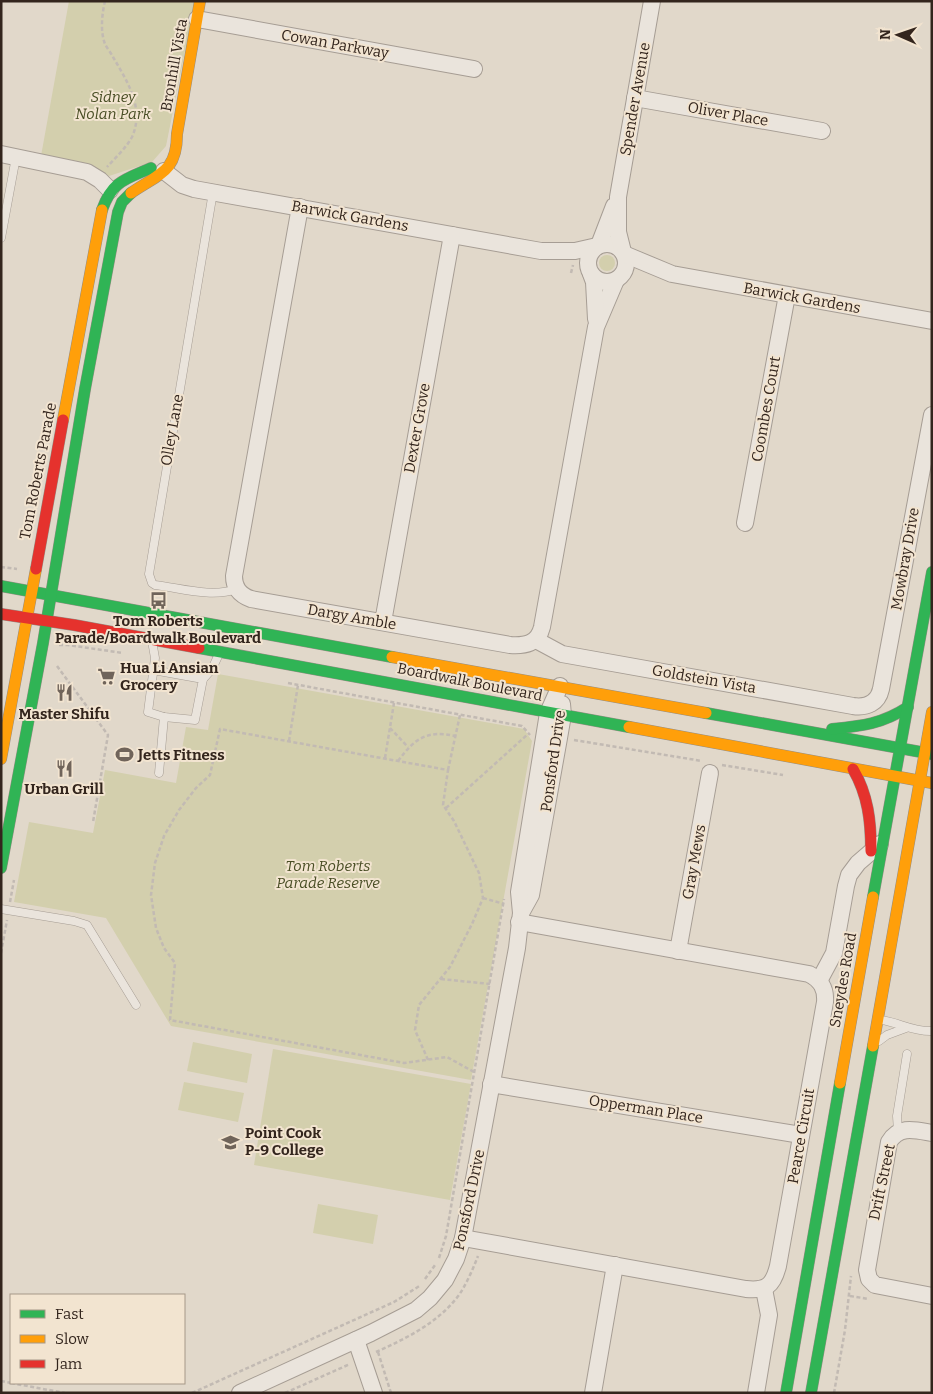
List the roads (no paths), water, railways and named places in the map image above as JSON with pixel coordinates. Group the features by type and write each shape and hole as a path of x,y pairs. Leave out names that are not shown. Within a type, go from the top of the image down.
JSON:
{"main road":[{"name":"Bronhill Vista","path":"122,201 132,192 160,175 165,156 177,134 200,1"},
{"name":"Bronhill Vista","path":"110,190 127,178 161,168"},
{"path":"110,190 122,201"},
{"name":"Tom Roberts Parade","path":"1,759 101,214 110,190"},
{"name":"Tom Roberts Parade","path":"1,868 43,643 85,389 118,212 122,201"},
{"path":"70,386 85,389"},
{"path":"877,846 895,777 932,572"},
{"name":"Boardwalk Boulevard","path":"1,586 928,753"},
{"name":"Boardwalk Boulevard","path":"1,614 151,639 932,783"},
{"path":"807,732 882,722 892,718 908,707"},
{"path":"813,1389 876,1020 912,822 928,753 932,712"},
{"path":"1,765 19,768"},
{"path":"853,769 864,788 877,846"},
{"path":"1,812 13,806"},
{"path":"912,822 916,816 925,811"},
{"name":"Sneydes Road","path":"786,1393 866,935 877,846"},
{"path":"840,1086 852,1046 864,1028 876,1020"}],"street":[{"name":"Spender Avenue","path":"624,253 618,232 618,197 652,1"},
{"name":"Cowan Parkway","path":"197,19 474,69"},
{"name":"Oliver Place","path":"635,98 822,131"},
{"path":"8,156 87,172 100,180 110,190"},
{"name":"Barwick Gardens","path":"161,168 187,187 541,251 573,263 590,273"},
{"name":"Spender Avenue","path":"598,245 618,197"},
{"path":"237,589 234,580 235,568 300,207"},
{"name":"Dexter Grove","path":"383,622 452,234"},
{"path":"536,640 542,627 596,327 595,293 588,259 592,250 598,245 612,244 624,253 625,269 616,280 596,327"},
{"name":"Barwick Gardens","path":"541,251 575,251 598,245"},
{"name":"Barwick Gardens","path":"624,253 672,274 932,321"},
{"path":"590,273 602,282 616,280"},
{"name":"Barwick Gardens","path":"616,280 637,276 672,274"},
{"name":"Coombes Court","path":"745,524 787,295"},
{"name":"Mowbray Drive","path":"875,701 879,697 881,689 932,415"},
{"name":"Dargy Amble","path":"237,589 241,594 251,599 510,645 523,646 536,640"},
{"name":"Goldstein Vista","path":"536,640 562,654 853,706 863,707 875,701"},
{"name":"Ponsford Drive","path":"240,1393 406,1315 430,1298 452,1269 463,1238 517,948 519,892 552,737 560,686"},
{"name":"Gray Mews","path":"678,951 713,767"},
{"path":"517,914 678,951 811,975 819,981 834,953 849,876 858,863 877,846"},
{"name":"Pearce Circuit","path":"764,1288 772,1283 777,1271 825,1002 824,988 819,981"},
{"name":"Opperman Place","path":"491,1084 801,1135"},
{"path":"898,1132 908,1129 932,1133"},
{"name":"Drift Street","path":"898,1132 891,1138 888,1146 867,1262 868,1275 872,1282 882,1287 932,1296"},
{"path":"463,1238 746,1289 764,1288 769,1315 756,1393"},
{"path":"593,1393 615,1265"},
{"path":"356,1340 374,1393"}],"lane":[{"path":"1,238 8,156"},
{"name":"Olley Lane","path":"213,192 149,574 152,583 155,584 216,593 237,589"},
{"path":"151,639 155,658 148,712 164,718 195,720 204,679 212,669 219,652"},
{"path":"153,670 204,679"},
{"path":"159,772 164,718"},
{"path":"1,909 74,921 87,925 136,1005"},
{"path":"876,1020 893,1022 906,1028 932,1032"},
{"path":"871,1052 884,1036 906,1028"},
{"name":"Drift Street","path":"898,1132 897,1116 907,1054"}],"place":[{"name":"Tom Roberts Parade/Boardwalk Boulevard","path":"158,600"},
{"name":"Hua Li Ansian Grocery","path":"106,677"},
{"name":"Master Shifu","path":"64,693"},
{"name":"Jetts Fitness","path":"124,755"},
{"name":"Urban Grill","path":"64,768"},
{"name":"Point Cook P-9 College","path":"231,1142"}],"park label":[{"name":"Sidney Nolan Park","path":"113,106"},
{"name":"Tom Roberts Parade Reserve","path":"328,874"}]}
